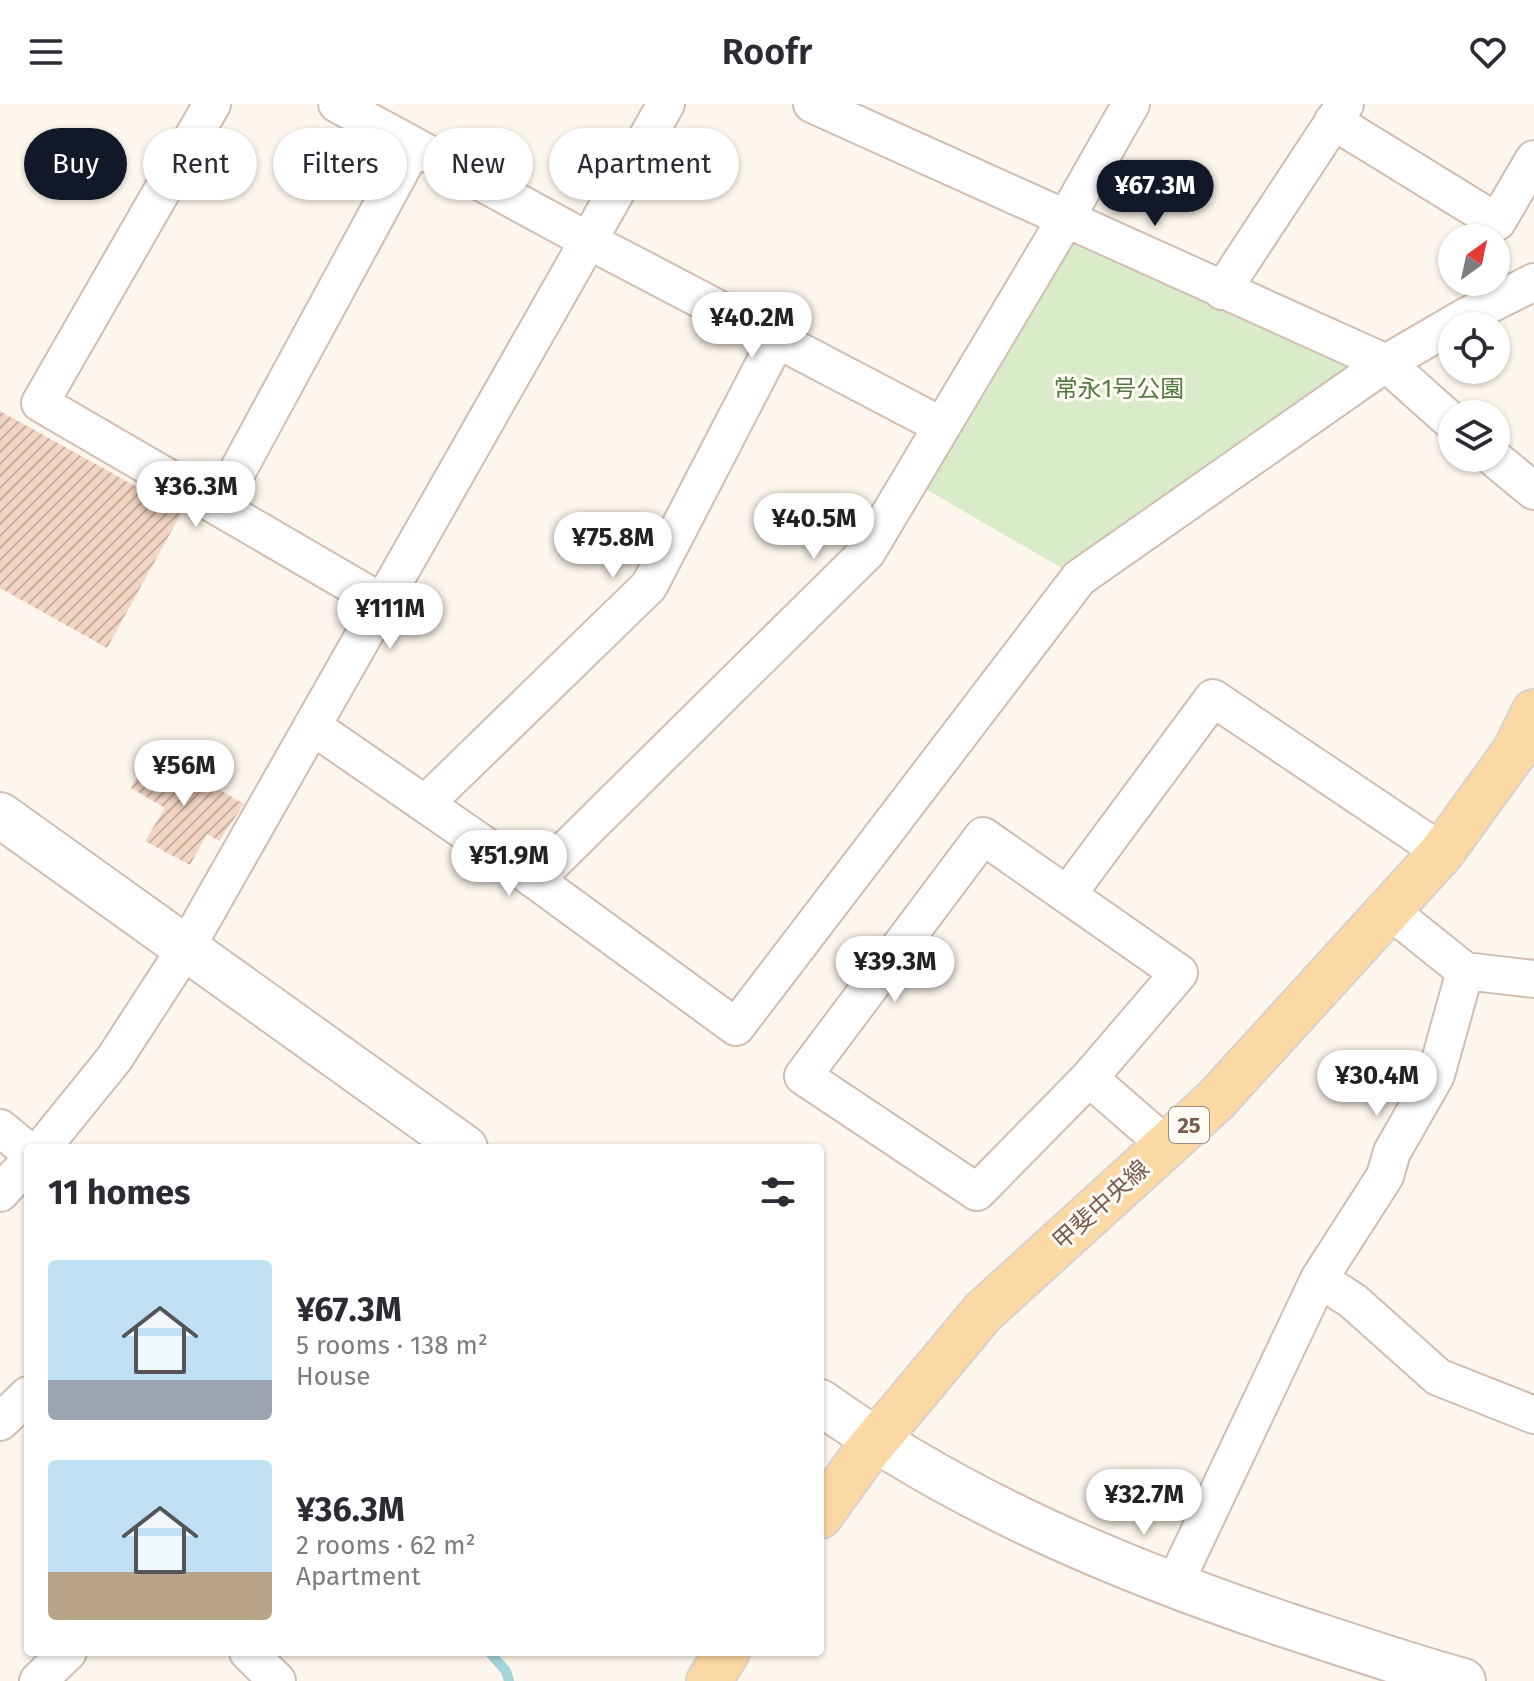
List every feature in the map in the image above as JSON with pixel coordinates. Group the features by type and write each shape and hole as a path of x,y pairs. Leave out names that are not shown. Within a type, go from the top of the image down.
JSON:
{"main road":[{"name":"甲斐中央線","path":"824,1511 876,1441 983,1312 1215,1101 1442,852 1515,751 1534,712"},
{"path":"709,1681 725,1656"}],"street":[{"path":"212,104 40,403 383,603"},
{"path":"337,104 589,241 942,426"},
{"path":"45,1144 114,1059 186,948 666,104"},
{"path":"812,104 1386,363 1438,409"},
{"path":"535,880 867,552 1131,104"},
{"path":"1222,291 1339,113 1497,222 1534,159"},
{"path":"218,507 414,146"},
{"path":"312,726 535,880 736,1027 1079,578 1386,363 1465,317 1534,282"},
{"path":"425,804 649,586 777,339"},
{"path":"1510,471 1534,491"},
{"path":"1067,895 1213,698 1442,852"},
{"path":"0,815 459,1144"},
{"path":"983,836 1179,973 1089,1078 977,1192 803,1076 983,836"},
{"path":"1389,910 1465,971 1534,979"},
{"path":"1174,1585 1319,1279 1385,1176 1392,1152 1436,1075 1465,971"},
{"path":"1089,1078 1166,1145"},
{"path":"0,1128 24,1148"},
{"path":"0,1193 24,1167"},
{"path":"1319,1279 1353,1301 1438,1377 1534,1415"},
{"path":"0,1422 24,1399"},
{"path":"824,1405 876,1441 968,1494 1093,1554 1409,1674 1463,1681"},
{"path":"38,1681 64,1656"},
{"path":"252,1656 277,1681"}],"green space":[{"name":"常永1号公園","path":"1065,220 1386,363 1079,578 910,480"}],"building":[{"path":"0,411 182,512 107,648 0,588"},
{"path":"152,751 244,804 219,841 207,834 190,865 145,841 165,808 131,788"}],"waterway":[{"path":"493,1656 506,1671 509,1681"}]}
